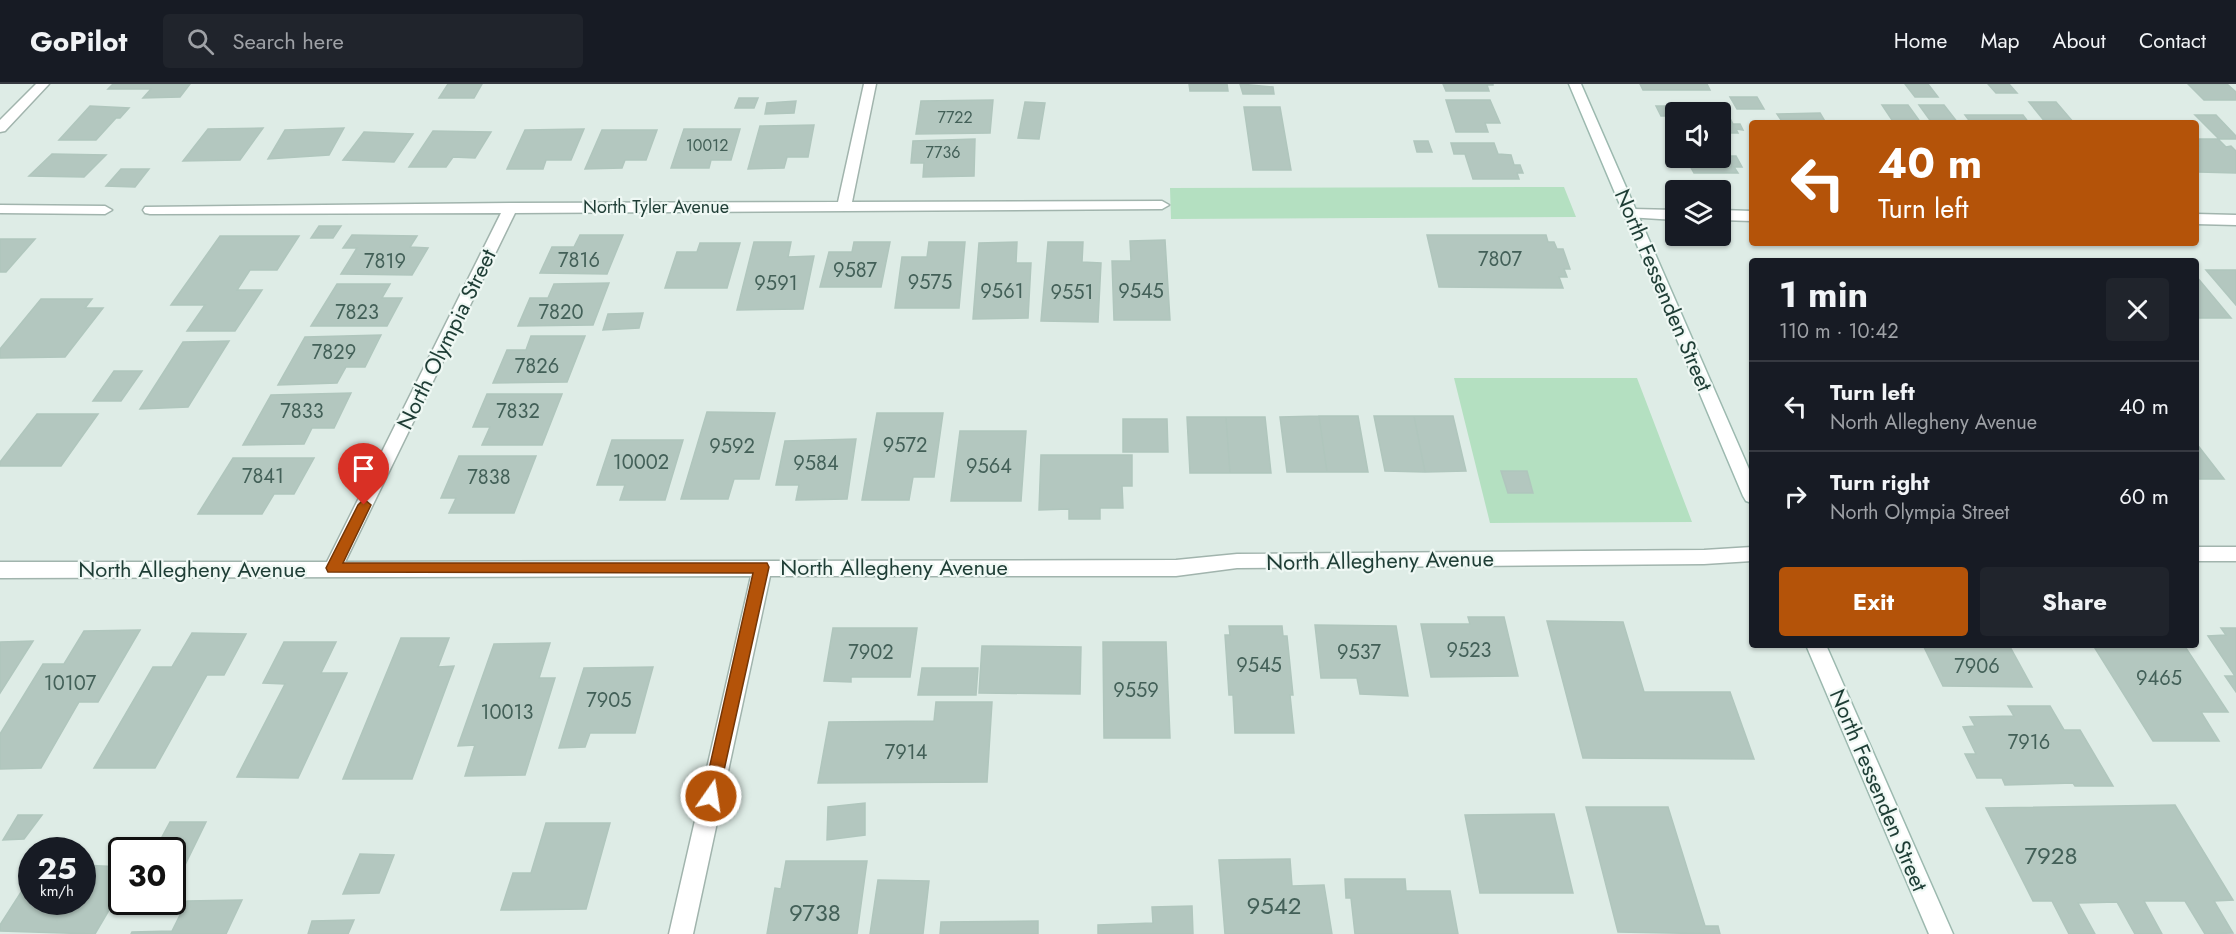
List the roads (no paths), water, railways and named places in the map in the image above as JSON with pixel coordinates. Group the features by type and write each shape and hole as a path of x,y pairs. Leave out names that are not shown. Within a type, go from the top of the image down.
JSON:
{"street":[{"path":"0,128 43,84"},
{"path":"844,206 870,84"},
{"name":"North Fessenden Street","path":"1575,84 1749,489"},
{"name":"North Tyler Avenue","path":"150,210 1162,205"},
{"name":"North Olympia Street","path":"333,568 511,207"},
{"path":"0,209 105,210"},
{"path":"1632,214 1665,215"},
{"path":"1731,215 1749,216"},
{"path":"2199,219 2236,220"},
{"name":"North Allegheny Avenue","path":"0,570 1176,568 1237,561 1704,557 1749,554"},
{"path":"2199,554 2236,554"},
{"path":"681,934 762,567"},
{"name":"North Fessenden Street","path":"1817,648 1941,934"}]}
